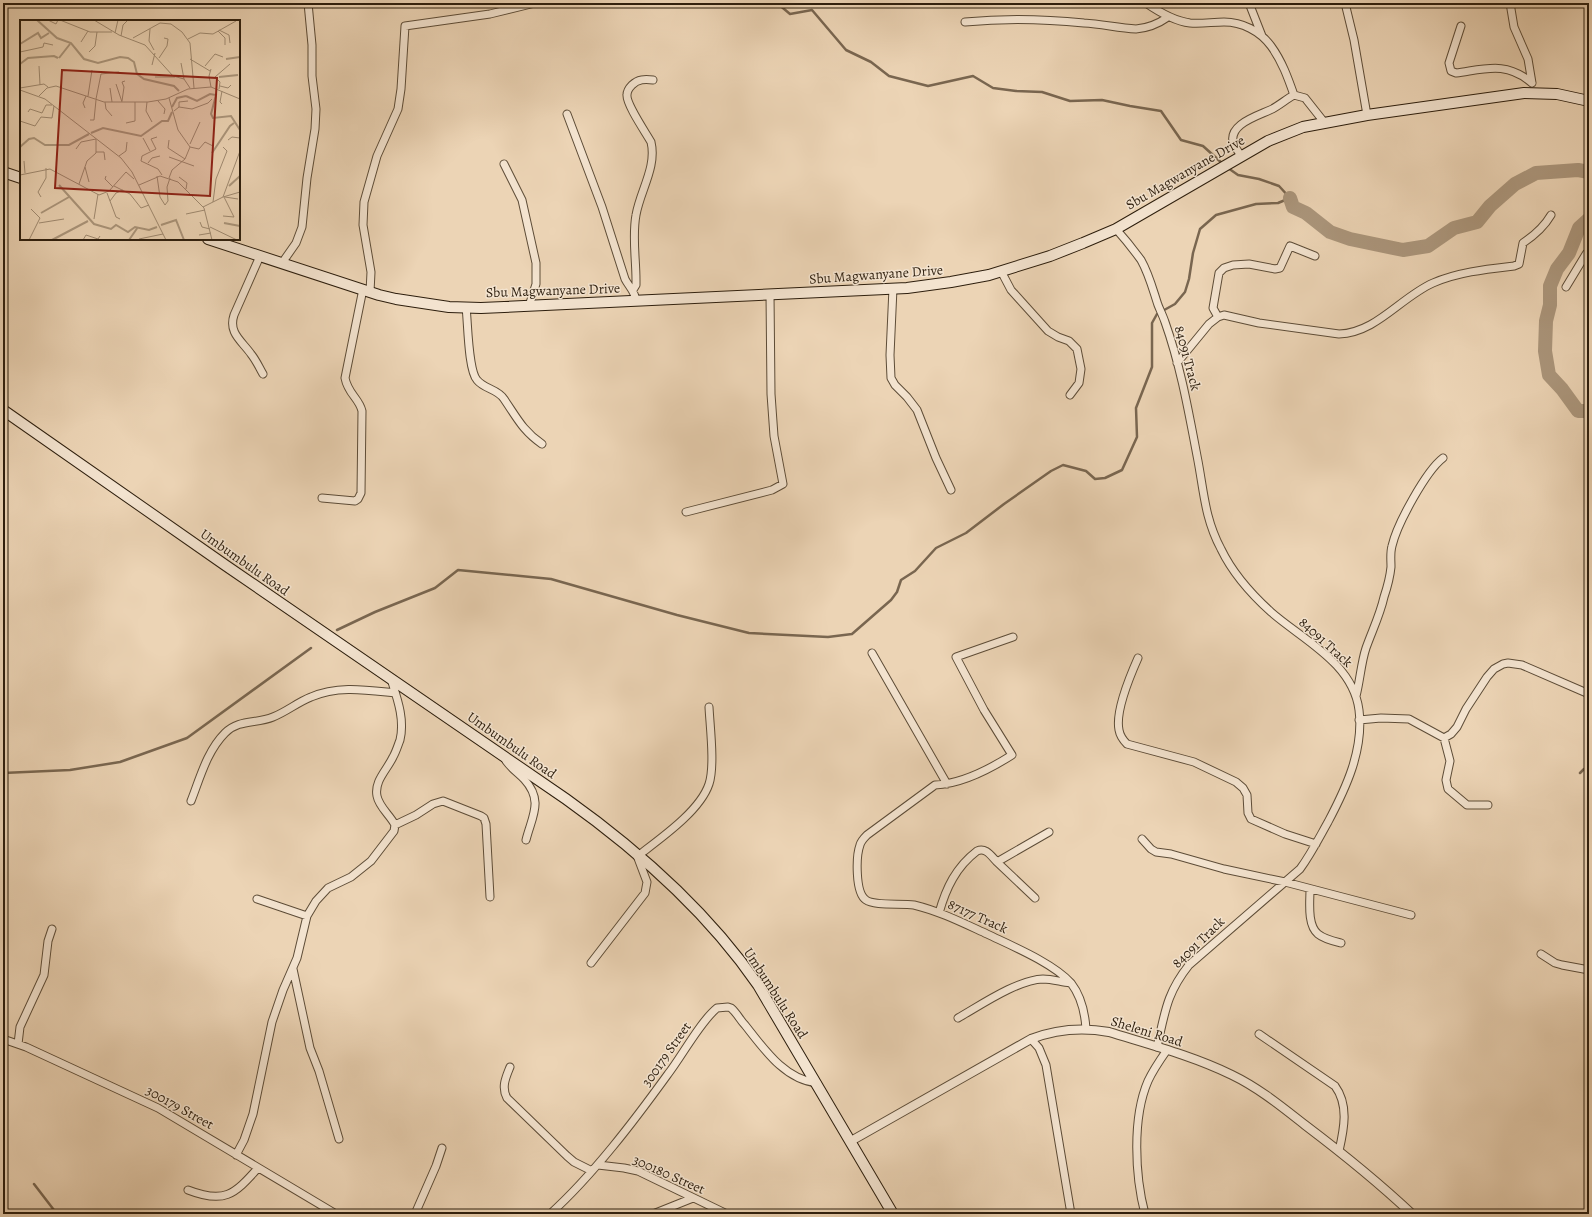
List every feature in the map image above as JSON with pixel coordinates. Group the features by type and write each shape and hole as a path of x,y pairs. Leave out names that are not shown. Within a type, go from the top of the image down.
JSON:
{"main road":[{"name":"Sbu Magwanyane Drive","path":"211,240 396,299 449,307 529,306 893,288 951,282 1001,271 1050,256 1116,229 1238,157 1287,133 1324,122 1534,88 1589,101"},
{"path":"3,172 20,178"},
{"name":"Umbumbulu Road","path":"3,410 225,565 502,754 599,822 637,853 696,910 744,964 773,1008 893,1214"}],"street":[{"path":"282,263 298,239 302,227 307,178 316,129 316,109 312,76 312,45 308,3"},
{"path":"322,498 355,501 361,493 362,411 358,401 349,391 345,378 371,272 363,224 364,202 377,156 398,109 406,26 490,14 535,3"},
{"path":"1146,3 1168,17 1190,23 1232,22 1246,27 1262,36"},
{"path":"1249,3 1262,36 1278,56 1294,95"},
{"path":"1345,3 1354,40 1367,115"},
{"path":"1510,3 1514,27 1528,60 1534,88"},
{"path":"1584,3 1589,6"},
{"path":"965,22 999,19 1036,20 1085,23 1136,29 1157,24 1168,17"},
{"path":"1461,26 1449,63 1451,71 1456,73 1490,68 1504,68 1516,72 1534,88"},
{"path":"633,290 636,285 634,237 636,215 649,172 652,147 651,142 630,106 627,94 631,86 637,82 644,79 653,80"},
{"path":"1238,157 1233,138 1234,132 1237,128 1244,122 1272,109 1294,95 1301,96 1307,100 1324,122"},
{"path":"567,114 602,207 625,279 629,287 635,293 636,301"},
{"path":"504,164 522,200 536,263 536,284 529,306"},
{"path":"1177,363 1209,324 1218,317 1231,316 1259,323 1338,334 1348,334 1359,331 1369,326 1412,295 1435,282 1459,275 1519,264 1523,243 1536,234 1551,215"},
{"name":"84091 Track","path":"1116,229 1141,261 1161,311 1177,363 1193,433 1208,519 1212,533 1237,577 1258,600 1272,613 1321,651 1346,677 1356,696 1359,720 1356,755 1349,777 1316,844 1300,869 1196,958 1179,977 1169,998 1157,1047"},
{"path":"1218,317 1213,308 1219,273 1224,268 1233,265 1249,264 1275,269 1280,268 1290,246 1315,256"},
{"path":"1566,287 1589,251"},
{"path":"260,256 234,316 232,325 235,335 252,356 263,374"},
{"path":"1001,271 1011,290 1048,331 1058,338 1069,341 1076,348 1080,357 1081,369 1079,383 1070,395"},
{"path":"893,288 890,355 891,378 895,385 917,410 936,458 951,490"},
{"path":"686,512 768,492 781,487 784,484 774,436 771,394 770,294"},
{"path":"466,307 473,375 482,385 501,395 519,424 542,444"},
{"path":"1356,696 1366,649 1377,622 1386,591 1391,568 1391,551 1394,539 1415,495 1433,469 1443,458"},
{"path":"872,653 947,784 981,772 1012,756 984,710 956,657 1013,637"},
{"path":"1138,658 1125,692 1118,723 1119,732 1127,744 1194,762 1236,782 1243,788 1247,795 1248,813 1251,819 1285,834 1316,844"},
{"path":"1444,738 1451,734 1457,727 1466,709 1487,677 1494,669 1503,664 1508,663 1522,665 1589,694"},
{"path":"391,679 399,709 401,734 393,757 380,778 376,790 380,804 395,825"},
{"path":"191,801 212,750 224,734 237,724 273,717 301,701 324,692 365,689 395,693"},
{"path":"591,963 645,893 647,882 637,853 668,834 699,801 709,784 712,767 709,707"},
{"path":"1359,720 1388,718 1409,719 1444,738 1450,761 1446,780 1448,789 1467,805 1488,806"},
{"path":"502,754 512,768 528,784 534,794 536,807 526,840"},
{"name":"87177 Track","path":"947,784 935,785 928,789 866,834 860,844 857,867 860,891 863,898 870,902 913,905 939,913 1042,962 1064,977 1076,991 1084,1011 1086,1029"},
{"path":"236,1155 244,1140 253,1114 272,1022 283,990 293,969 307,916 316,901 328,888 351,877 371,861 392,834 395,825 416,815 433,804 443,801 484,818 486,824 490,897"},
{"path":"998,862 1050,832"},
{"path":"1142,839 1151,849 1156,852 1171,854 1224,869 1285,882 1411,914"},
{"path":"939,913 951,879 974,853 979,850 984,850 998,862 1035,898"},
{"path":"1310,889 1311,920 1313,928 1319,935 1341,943"},
{"path":"257,899 307,916"},
{"path":"18,1044 20,1026 44,975 52,929"},
{"path":"1541,954 1562,966 1589,970"},
{"path":"293,969 310,1048 319,1071 338,1139"},
{"path":"958,1018 1013,988 1033,981 1051,980 1070,983"},
{"name":"300179 Street","path":"550,1214 598,1165 647,1103 704,1023 717,1008 731,1008 783,1068 803,1081 817,1083"},
{"name":"Sheleni Road","path":"851,1141 1030,1039 1055,1032 1086,1029 1109,1032 1167,1050 1223,1071 1256,1088 1339,1151 1412,1214"},
{"path":"1259,1034 1335,1086 1339,1091 1343,1100 1345,1117 1339,1151"},
{"name":"300179 Street","path":"3,1039 18,1044 158,1108 336,1214"},
{"path":"1030,1039 1039,1048 1046,1065 1071,1214"},
{"path":"1145,1214 1139,1188 1137,1169 1139,1118 1148,1081 1167,1050"},
{"path":"510,1067 504,1089 507,1098 574,1162 592,1171"},
{"path":"415,1214 436,1166 442,1148"},
{"name":"300180 Street","path":"598,1165 624,1168 638,1172 727,1214"},
{"path":"188,1190 216,1197 230,1194 241,1187 258,1168"},
{"path":"653,1214 693,1198"}],"waterway":[{"path":"777,3 790,14 812,10 846,50 871,62 889,76 928,86 973,76 993,88 1042,92 1070,101 1102,100 1161,111 1181,140 1203,146 1223,164"},
{"path":"337,630 375,612 435,588 458,570 551,579 677,615 749,633 828,637 852,634 891,600 897,592 901,580 915,571 936,548 966,533 1051,471 1063,465 1086,471 1095,479 1105,478 1122,470 1137,437 1136,408 1152,367 1152,323 1157,314 1175,304 1185,292 1189,279 1193,253 1200,229 1216,215 1256,204 1278,203 1290,198 1279,186 1259,179 1238,175 1228,168"},
{"path":"1290,198 1293,207 1306,213 1330,232 1350,239 1403,250 1428,246 1454,228 1477,222 1490,206 1515,184 1536,173 1578,170 1589,172"},
{"path":"1589,219 1579,228 1569,253 1557,269 1550,286 1550,305 1546,321 1545,351 1549,375 1562,389 1578,411 1589,411"},
{"path":"3,773 70,770 120,762 187,738 311,648"},
{"path":"1580,773 1584,769 1589,769"},
{"path":"34,1184 57,1214"}]}
